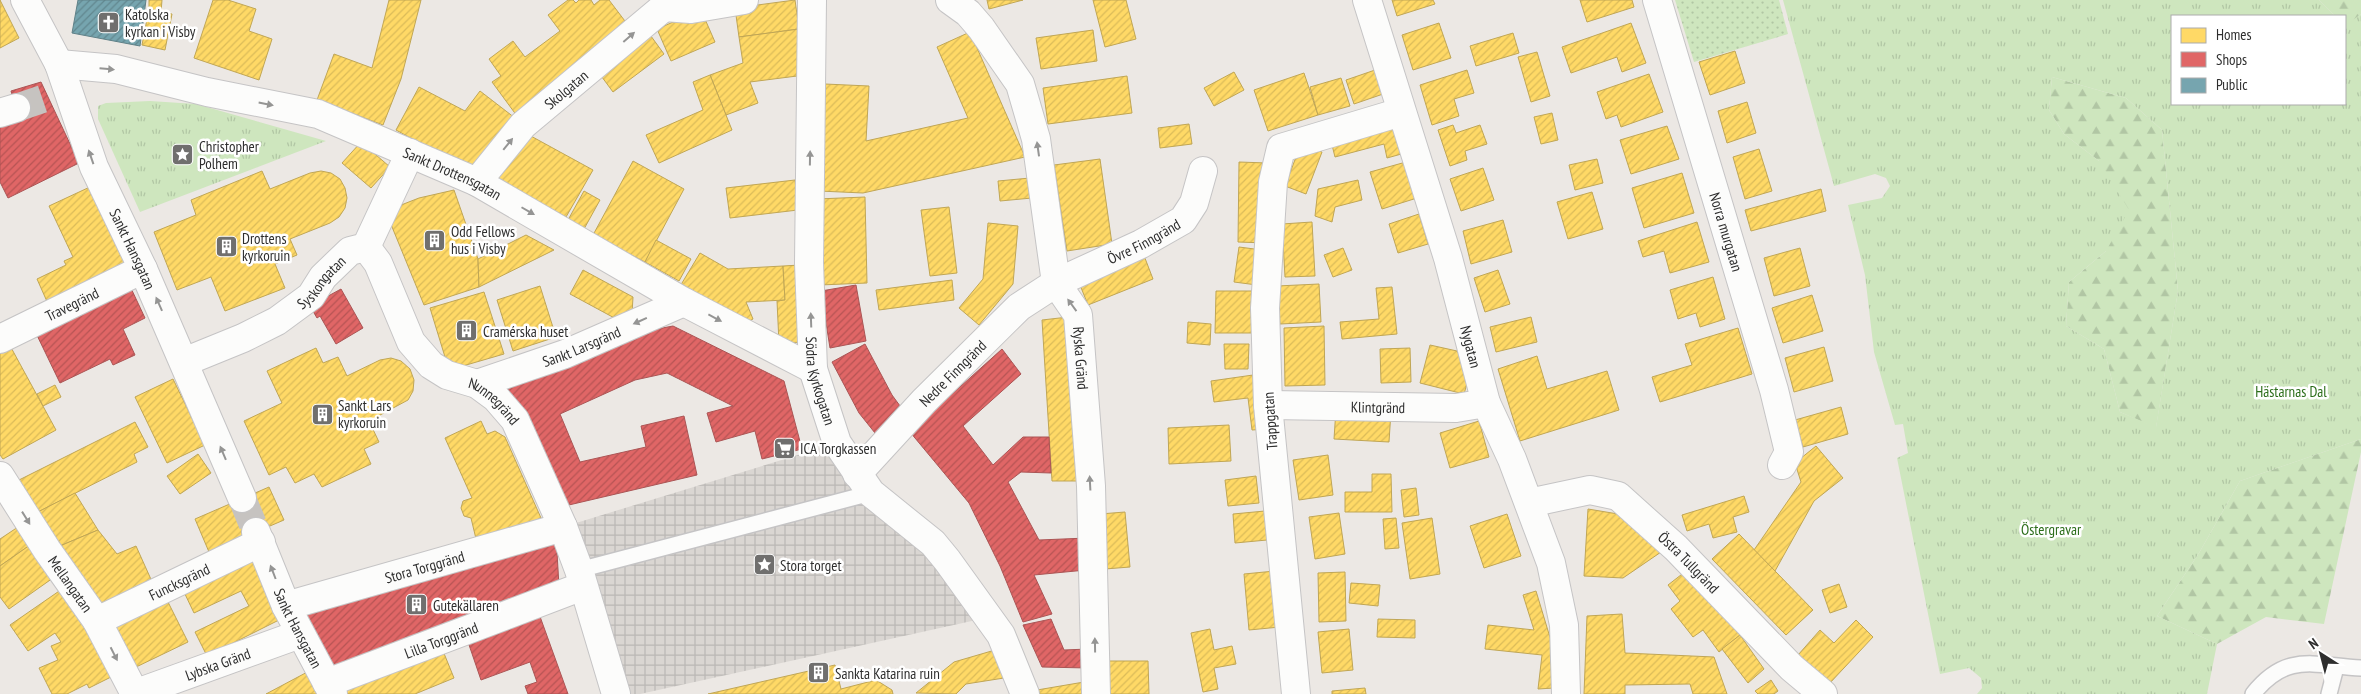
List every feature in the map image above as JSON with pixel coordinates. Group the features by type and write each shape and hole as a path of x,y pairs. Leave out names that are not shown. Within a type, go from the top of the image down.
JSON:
{"street":[{"name":"Sankt Hansgatan","path":"25,0 59,64 58,94 143,269 242,498"},
{"path":"663,3 691,9 744,0"},
{"name":"Södra Kyrkogatan","path":"812,0 808,264 813,369 837,443 864,484 933,543 948,560 1001,635 1025,694"},
{"name":"Ryska Gränd","path":"950,0 968,13 1020,84 1036,139 1056,283 1078,315 1091,486 1096,694"},
{"name":"Nygatan","path":"1367,0 1448,258 1486,404 1512,460 1551,563 1564,624 1566,694"},
{"name":"Norra murgatan","path":"1658,0 1774,390 1789,452 1782,465"},
{"name":"Skolgatan","path":"477,182 523,125 663,3"},
{"name":"Sankt Drottensgatan","path":"59,64 116,69 207,92 318,114 477,182 684,302 813,369"},
{"name":"Trappgatan","path":"1296,694 1268,405 1265,308 1273,182 1281,148 1401,112"},
{"path":"366,247 410,153"},
{"name":"Övre Finngränd","path":"1056,283 1141,244 1183,220 1194,204 1202,171"},
{"name":"Syskongatan","path":"184,362 277,322 311,296 323,277 350,252 366,247"},
{"name":"Nunnegränd","path":"366,247 378,264 411,342 431,364 448,374 477,384 496,398 515,420 562,528 581,578 616,694"},
{"name":"Travegränd","path":"0,339 143,269"},
{"name":"Nedre Finngränd","path":"864,484 924,401 1019,307 1056,283"},
{"name":"Sankt Larsgränd","path":"477,384 565,354 684,302"},
{"name":"Klintgränd","path":"1268,405 1456,408 1486,404"},
{"name":"Mellangatan","path":"0,476 47,550 98,621 135,694"},
{"name":"Östra Tullgränd","path":"1529,503 1590,490 1618,496 1676,548 1792,668 1823,694"},
{"name":"Stora Torggränd","path":"286,606 562,528"},
{"name":"Sankt Hansgatan","path":"259,537 286,606 330,688"},
{"name":"Funcksgränd","path":"98,621 259,537"},
{"name":"Lilla Torggränd","path":"330,688 581,578"},
{"name":"Lybska Gränd","path":"135,694 300,634"}],"lane":[{"path":"581,578 864,484"},
{"path":"2253,694 2262,682 2283,668 2304,662 2336,667 2361,668"},
{"path":"2329,694 2336,667"}],"green space":[{"path":"1675,0 1779,0 1788,34 1694,62"},
{"name":"Östergravar","path":"1783,0 2319,0 2334,15 2171,15 2171,105 2346,105 2346,25 2361,14 2361,439 2240,481 2199,553 2157,616 2217,644 2207,694 1977,694 1982,688 1981,678 1969,668 1940,674 1897,458 1908,453 1903,424 1895,425 1874,352 1865,275 1848,205 1882,198 1890,186 1886,178 1875,174 1834,186","holes":["2052,77 2126,98 2162,130 2178,291 2156,427 2120,412 2104,349 2066,326 2069,282 2106,251 2129,210 2099,161 2064,134 2049,110"]},
{"path":"2319,0 2361,0 2361,14 2346,27 2346,15 2334,15"},
{"path":"2052,77 2126,98 2162,130 2178,291 2156,428 2120,412 2104,349 2066,326 2069,282 2106,251 2099,161 2064,134 2049,110"},
{"path":"150,101 196,104 326,141 140,212 98,119 98,106 106,103"},
{"path":"2361,439 2361,452 2324,624 2266,617 2217,644 2157,616 2199,553 2240,481"}],"shaded area":[{"name":"Stora torget","path":"837,443 990,617 640,694 616,694 563,527"}],"building: Homes":[{"path":"0,0 19,38 0,48"},
{"path":"149,0 162,0 161,12 149,9"},
{"path":"213,0 228,0 256,9 249,31 272,39 259,80 194,58"},
{"path":"389,0 421,0 401,79 383,125 317,100 334,54 372,68"},
{"path":"568,0 573,0 576,3 579,0 591,0 594,5 600,0 609,0 631,29 517,116 492,82 501,76 489,59 513,41 525,57 560,31 548,15"},
{"path":"795,0 799,29 739,37 735,8"},
{"path":"987,0 1023,0 989,9"},
{"path":"1093,0 1126,0 1136,39 1105,47"},
{"path":"1392,0 1433,0 1435,4 1397,16"},
{"path":"1580,0 1632,0 1634,7 1587,22"},
{"path":"149,9 172,14 165,50 142,45"},
{"path":"701,10 715,42 671,61 657,29"},
{"path":"1439,23 1451,58 1413,70 1402,35"},
{"path":"1631,23 1646,63 1622,72 1617,57 1571,73 1562,47"},
{"path":"799,29 805,75 750,82 758,103 726,115 710,75 743,63 739,37"},
{"path":"1093,30 1097,61 1041,69 1036,38"},
{"path":"648,32 664,54 613,92 596,69"},
{"path":"970,32 1025,157 863,193 819,191 825,84 869,86 866,141 968,118 937,47"},
{"path":"1513,33 1519,53 1476,66 1470,46"},
{"path":"1735,51 1745,83 1710,95 1699,62"},
{"path":"1537,52 1550,96 1531,102 1518,57"},
{"path":"1378,69 1386,93 1354,104 1346,80"},
{"path":"1467,70 1474,93 1454,99 1459,116 1432,125 1420,85"},
{"path":"1234,72 1244,90 1214,106 1204,88"},
{"path":"1304,73 1318,115 1268,131 1254,90"},
{"path":"1649,74 1663,112 1621,127 1617,115 1606,119 1597,92"},
{"path":"710,75 732,130 659,163 646,135 703,110 693,82"},
{"path":"1127,76 1132,113 1048,124 1043,88"},
{"path":"1341,78 1350,106 1318,115 1310,87"},
{"path":"419,87 465,111 480,91 515,118 473,172 396,130"},
{"path":"1747,102 1756,133 1727,143 1718,111"},
{"path":"1552,113 1558,140 1541,144 1534,117"},
{"path":"1396,119 1405,153 1387,158 1384,144 1335,157 1330,137"},
{"path":"1189,124 1192,144 1160,148 1158,128"},
{"path":"1453,125 1456,133 1480,125 1487,144 1465,151 1467,160 1450,166 1438,130"},
{"path":"1667,126 1679,159 1631,174 1620,140"},
{"path":"529,135 593,170 566,217 497,180 500,161"},
{"path":"361,142 390,167 371,188 342,163"},
{"path":"1301,144 1322,152 1306,194 1285,186"},
{"path":"1759,149 1772,191 1745,199 1733,157"},
{"path":"1100,159 1112,244 1067,251 1054,165"},
{"path":"1597,159 1603,183 1575,190 1569,165"},
{"path":"633,161 684,189 645,262 593,235"},
{"path":"1239,162 1267,163 1266,243 1238,242"},
{"path":"1406,162 1417,198 1382,209 1370,172"},
{"path":"1483,168 1494,200 1461,211 1450,179"},
{"name":"Drottens kyrkoruin","path":"262,171 270,189 310,173 321,171 331,173 340,179 345,188 347,198 345,208 339,217 330,223 290,239 297,255 275,264 285,288 225,311 211,277 177,290 154,232 196,215 191,200"},
{"path":"1682,173 1694,213 1644,228 1632,188"},
{"path":"1030,178 1032,198 1000,201 998,181"},
{"path":"795,180 798,210 730,218 726,188"},
{"path":"1358,180 1362,200 1335,207 1332,222 1315,216 1318,189"},
{"path":"92,186 130,269 49,306 37,279 66,265 64,261 73,257 49,206"},
{"path":"1821,189 1826,211 1751,231 1745,210"},
{"name":"Odd Fellows hus i Visby","path":"454,190 478,259 479,287 424,305 390,222 396,207 419,198"},
{"path":"584,191 600,200 584,229 568,220"},
{"path":"1592,192 1603,229 1568,239 1557,202"},
{"path":"865,197 867,283 820,285 817,199"},
{"path":"949,207 957,273 930,276 921,210"},
{"path":"1419,214 1428,244 1398,253 1389,224"},
{"path":"1503,220 1512,252 1471,264 1463,231"},
{"path":"1312,222 1315,276 1285,277 1282,224"},
{"path":"1697,222 1709,262 1670,273 1664,251 1643,257 1638,241"},
{"path":"988,223 1018,226 1013,284 979,325 959,308 983,279"},
{"path":"526,235 554,250 479,287 478,259"},
{"path":"656,240 691,259 679,281 645,262"},
{"path":"1239,247 1262,250 1257,285 1234,282"},
{"path":"1343,248 1352,270 1333,277 1324,255"},
{"path":"1800,248 1810,286 1774,296 1764,258"},
{"path":"700,253 728,269 783,266 785,300 746,302 753,319 742,325 679,288"},
{"path":"1143,253 1153,279 1088,305 1078,280"},
{"path":"800,265 804,342 779,343 777,301 785,300 783,266"},
{"path":"583,270 633,297 632,314 620,321 570,294"},
{"path":"1498,270 1510,304 1485,312 1474,278"},
{"path":"1713,277 1725,319 1700,327 1696,313 1678,319 1670,290"},
{"path":"952,280 954,300 879,310 876,290"},
{"path":"1319,284 1321,322 1280,324 1277,286"},
{"path":"540,286 556,337 513,351 497,300"},
{"path":"1392,287 1397,334 1342,339 1340,322 1379,319 1376,288"},
{"path":"1216,291 1257,291 1256,333 1215,333"},
{"name":"Cramérska huset","path":"484,292 504,354 449,370 430,308"},
{"path":"1812,295 1823,331 1783,343 1772,308"},
{"path":"1077,316 1084,481 1052,481 1042,320"},
{"path":"1531,317 1537,342 1496,352 1490,327"},
{"path":"1188,322 1211,324 1210,345 1187,343"},
{"path":"1324,326 1325,385 1285,386 1284,328"},
{"path":"1738,328 1752,374 1660,402 1652,377 1692,365 1685,344"},
{"path":"8,342 56,430 3,459 0,455 0,346"},
{"path":"1224,344 1249,344 1248,369 1225,369"},
{"path":"1430,345 1457,351 1470,373 1464,394 1420,383"},
{"path":"1824,347 1833,381 1794,392 1785,358"},
{"name":"Sankt Lars kyrkoruin","path":"316,348 323,363 338,357 347,376 380,360 391,358 401,361 410,369 414,380 413,391 408,400 369,421 379,442 364,449 371,464 322,487 314,474 295,483 286,467 269,475 244,421 282,403 267,371"},
{"path":"1410,348 1411,382 1381,383 1380,349"},
{"path":"1537,356 1547,389 1607,371 1619,410 1520,441 1498,369"},
{"path":"1260,374 1267,429 1252,430 1248,398 1214,402 1211,381"},
{"path":"173,379 205,445 167,463 135,397"},
{"path":"55,385 61,397 43,406 37,394"},
{"path":"1841,407 1848,434 1803,447 1795,420"},
{"path":"1336,409 1391,411 1389,442 1334,439"},
{"path":"481,421 487,434 495,431 505,437 541,518 534,521 536,528 477,543 471,518 464,516 461,508 463,501 472,498 445,438"},
{"path":"1479,421 1489,457 1450,468 1440,433"},
{"path":"135,422 148,447 134,454 137,462 34,514 17,481"},
{"path":"1229,425 1231,461 1169,464 1168,428"},
{"path":"1816,446 1843,478 1814,501 1775,571 1754,550 1801,482 1795,463"},
{"path":"198,454 211,473 180,494 167,476"},
{"path":"1328,455 1333,495 1299,500 1293,460"},
{"path":"1372,474 1391,474 1392,512 1345,512 1345,492 1372,492"},
{"path":"1256,476 1259,503 1228,506 1225,480"},
{"path":"269,487 284,520 209,552 195,519"},
{"path":"1416,488 1419,515 1404,517 1401,490"},
{"path":"75,493 98,530 55,548 34,514"},
{"path":"1744,496 1749,512 1733,517 1737,532 1713,538 1709,524 1687,531 1682,515"},
{"path":"1588,509 1618,514 1664,550 1623,578 1584,576"},
{"path":"1265,511 1267,540 1235,543 1233,514"},
{"path":"1125,512 1130,567 1105,569 1100,514"},
{"path":"1339,513 1345,554 1315,559 1309,517"},
{"path":"1507,514 1521,556 1484,568 1470,526"},
{"path":"1396,518 1399,548 1385,549 1383,519"},
{"path":"1432,518 1440,574 1410,579 1402,523"},
{"path":"18,527 30,545 0,566 0,539"},
{"path":"98,530 117,554 136,546 154,586 102,610 55,548"},
{"path":"1739,534 1813,610 1786,635 1712,559"},
{"path":"30,545 53,578 9,609 0,597 0,566"},
{"path":"252,559 281,619 207,656 195,632 249,606 241,591 194,613 184,592"},
{"path":"1275,571 1280,627 1249,630 1244,574"},
{"path":"1686,571 1740,635 1719,652 1703,630 1693,637 1671,609 1680,601 1668,585"},
{"path":"1345,572 1346,621 1319,622 1318,573"},
{"path":"1351,583 1380,585 1378,606 1349,603"},
{"path":"1839,584 1847,607 1830,613 1822,590"},
{"path":"65,587 117,674 89,688 87,684 67,694 52,694 39,668 58,660 51,646 61,642 55,633 28,651 10,625"},
{"path":"1536,591 1555,654 1554,688 1538,689 1542,655 1485,649 1488,625 1534,630 1523,595"},
{"path":"165,596 188,642 134,668 112,622"},
{"path":"1622,614 1625,653 1714,657 1727,694 1693,694 1690,684 1625,685 1625,694 1584,694 1587,616"},
{"path":"1378,619 1415,620 1415,638 1377,637"},
{"path":"1856,620 1873,637 1829,684 1798,655 1820,630 1834,643"},
{"path":"1210,629 1214,650 1232,646 1236,664 1214,668 1218,689 1203,692 1191,633"},
{"path":"1349,629 1353,670 1322,673 1318,632"},
{"path":"1740,635 1764,669 1748,683 1722,649"},
{"path":"441,646 454,678 415,694 346,694 344,690"},
{"path":"995,650 1004,678 966,684 956,694 916,693 954,662"},
{"path":"1108,661 1148,661 1149,694 1109,694"},
{"name":"Sankta Katarina ruin","path":"835,665 841,689 876,680 892,690 893,694 708,694"},
{"path":"313,669 326,694 266,694"},
{"path":"1771,680 1778,691 1774,694 1758,694 1755,691"},
{"path":"1084,682 1085,694 1039,694 1037,690"},
{"path":"1365,688 1366,694 1332,694 1332,691"}],"building: Shops":[{"path":"41,82 79,163 8,198 0,182 0,117 17,112 11,91"},
{"path":"129,284 145,318 123,329 135,355 113,365 110,359 60,383 33,327"},
{"path":"856,285 866,341 830,348 821,291"},
{"path":"341,289 363,328 336,344 320,316 317,318 310,306"},
{"path":"673,326 784,381 802,449 762,459 755,431 716,442 707,413 733,406 667,373 635,380 560,414 580,462 646,447 641,426 684,416 697,475 556,508 507,387 620,336"},
{"path":"865,344 892,395 903,410 875,433 859,413 832,362"},
{"path":"1002,349 1021,374 963,426 993,465 1023,437 1049,437 1051,473 1021,472 1008,482 1039,540 1087,538 1086,570 1034,575 1052,614 1023,622 1000,566 969,503 910,432"},
{"name":"Gutekällaren","path":"556,536 559,586 331,671 304,614"},
{"path":"538,611 568,694 528,694 525,686 537,682 530,662 481,680 466,636"},
{"path":"1051,619 1064,650 1088,649 1088,668 1042,667 1023,625"}],"building: Public":[{"name":"Katolska kyrkan i Visby","path":"78,0 146,0 140,46 72,33"}],"tunnel":[{"path":"16,108 48,97"},
{"path":"242,498 256,532"}],"place":[{"name":"Katolska kyrkan i Visby","path":"109,23"},
{"name":"Christopher Polhem","path":"183,155"},
{"name":"Odd Fellows hus i Visby","path":"435,240"},
{"name":"Drottens kyrkoruin","path":"226,247"},
{"name":"Cramérska huset","path":"467,331"},
{"name":"Sankt Lars kyrkoruin","path":"322,414"},
{"name":"ICA Torgkassen","path":"784,448"},
{"name":"Stora torget","path":"764,565"},
{"name":"Gutekällaren","path":"417,605"},
{"name":"Sankta Katarina ruin","path":"819,673"}],"park label":[{"name":"Hästarnas Dal","path":"2291,391"}]}
